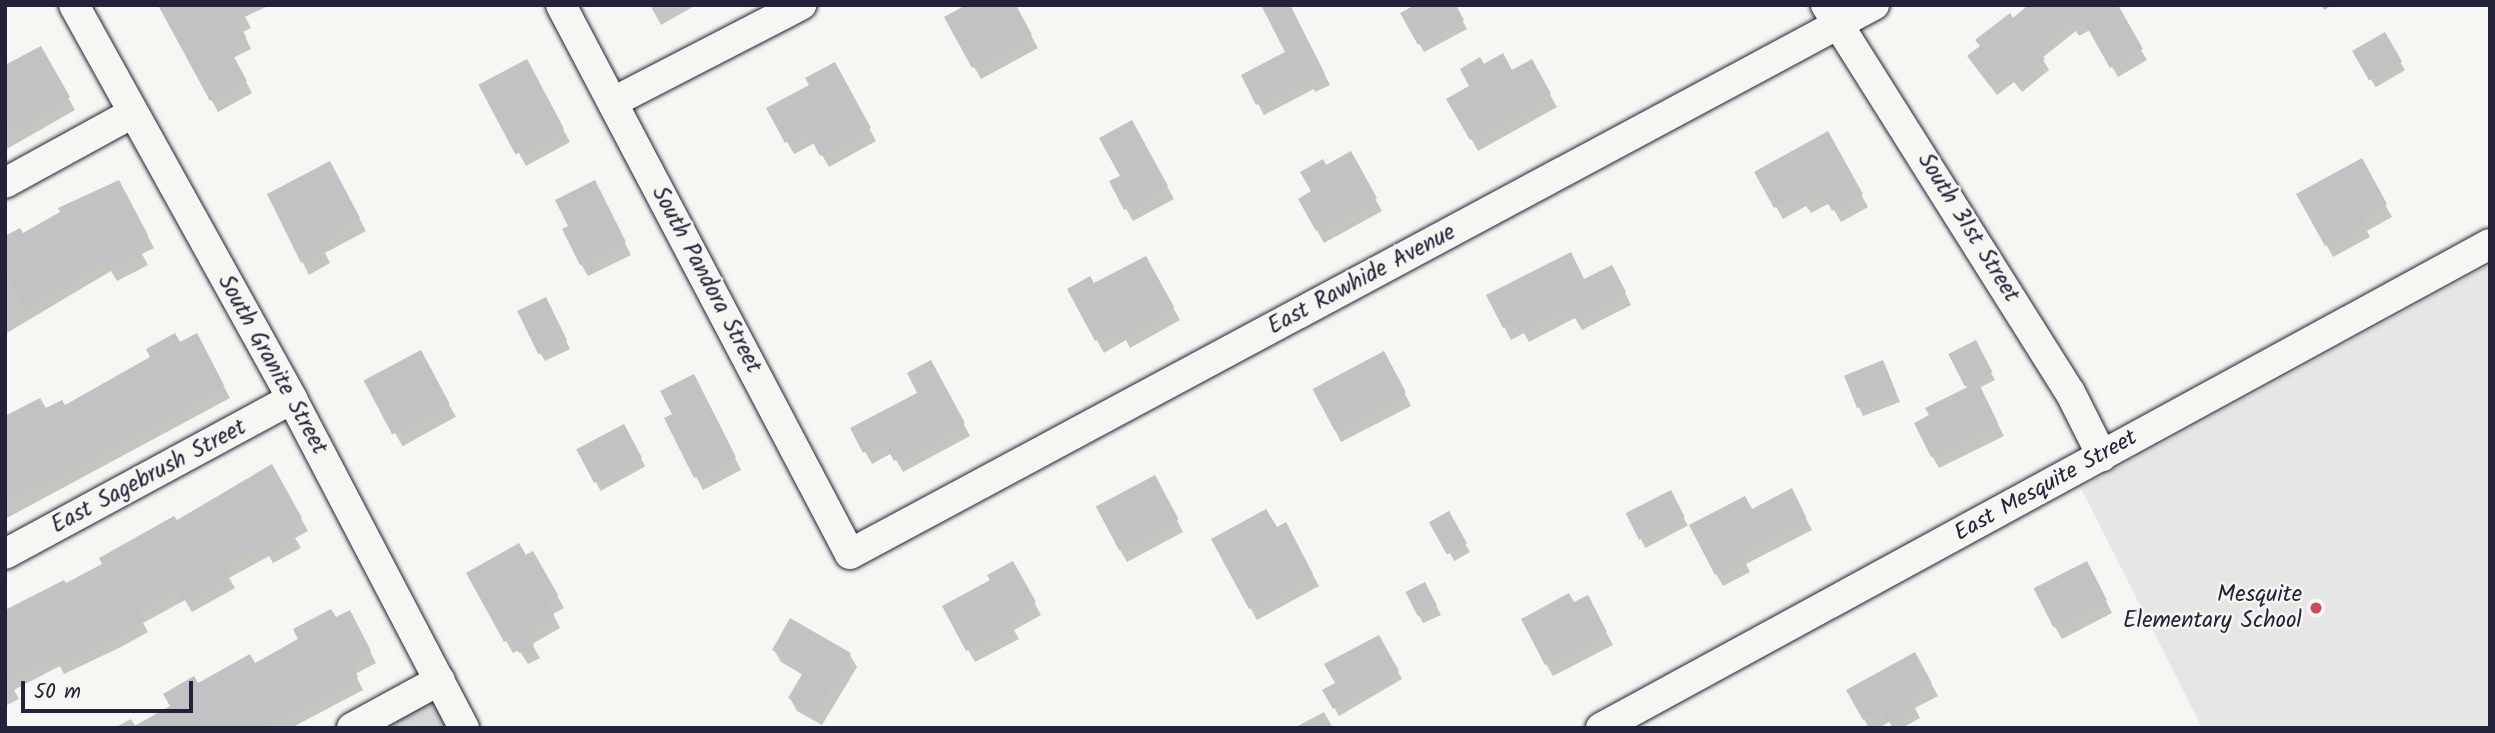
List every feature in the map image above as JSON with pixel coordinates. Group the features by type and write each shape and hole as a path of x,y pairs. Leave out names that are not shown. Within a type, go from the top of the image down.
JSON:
{"street":[{"name":"South Granite Street","path":"74,5 292,400 464,728"},
{"name":"South Pandora Street","path":"561,5 850,554"},
{"path":"613,103 801,5"},
{"name":"East Rawhide Avenue","path":"850,554 1831,15 1874,5"},
{"name":"South 31st Street","path":"1831,15 1960,213 2070,392 2102,456"},
{"path":"5,183 133,113"},
{"name":"East Mesquite Street","path":"1601,728 2490,244"},
{"name":"East Sagebrush Street","path":"5,554 292,400"},
{"path":"352,728 440,680"}],"shaded area":[{"name":"Mesquite Elementary School","path":"2490,265 2490,728 2202,728 2081,488"},
{"path":"440,680 464,728 352,728"}],"building":[{"path":"158,5 270,5 238,20 246,37 228,46 247,81 210,101"},
{"path":"966,5 1016,5 1032,35 972,68 944,17"},
{"path":"1261,5 1290,5 1325,74 1308,83 1306,80 1256,105 1241,75 1285,52"},
{"path":"1415,5 1456,5 1464,20 1418,45 1400,13"},
{"path":"2028,5 2118,5 2143,49 2110,68 2083,20 2071,27 2069,22 2036,48 2045,59 2015,83 2007,73 1990,86 1967,56 1980,46 1975,40 2010,13 2013,18"},
{"path":"2385,32 2402,61 2369,80 2352,51"},
{"path":"41,46 70,97 12,130 5,119 5,65"},
{"path":"1503,53 1512,70 1532,59 1551,94 1470,140 1446,99 1469,86 1460,69 1480,57 1484,64"},
{"path":"527,59 564,129 516,155 478,85"},
{"path":"835,62 871,128 820,156 807,131 785,143 766,108 809,85 805,78"},
{"path":"1132,120 1168,186 1124,210 1109,181 1120,176 1099,138"},
{"path":"1828,131 1863,194 1832,211 1822,191 1802,202 1798,195 1774,208 1754,172"},
{"path":"1351,151 1377,198 1316,231 1298,199 1311,191 1300,172 1323,159 1326,165"},
{"path":"2362,158 2387,204 2362,218 2365,224 2325,246 2296,194"},
{"path":"330,161 360,218 319,240 325,250 301,263 267,194"},
{"path":"119,180 148,235 137,241 142,252 108,269 103,259 25,307 5,272 5,236 20,228 23,233 60,212 58,208"},
{"path":"595,180 626,242 580,265 562,229 568,226 555,200"},
{"path":"1571,252 1584,279 1612,265 1626,292 1574,319 1567,306 1520,330 1516,321 1503,328 1486,295"},
{"path":"1146,256 1174,307 1121,336 1118,329 1095,341 1067,289 1090,276 1094,283"},
{"path":"546,297 567,340 538,354 517,311"},
{"path":"175,333 180,342 197,333 224,385 102,452 5,500 5,416 40,398 46,408 62,400 65,405 150,357 146,349"},
{"path":"1976,340 1992,372 1965,386 1948,354"},
{"path":"421,350 450,404 392,434 364,381"},
{"path":"1384,351 1406,392 1335,431 1312,389"},
{"path":"931,360 965,423 894,461 884,442 863,453 850,428 917,393 907,373"},
{"path":"1883,360 1896,392 1857,408 1844,376"},
{"path":"694,374 736,457 694,478 664,418 672,414 660,391"},
{"path":"1978,382 1998,423 1931,457 1914,423 1929,415 1925,408"},
{"path":"624,424 642,458 594,483 576,449"},
{"path":"272,464 302,518 290,525 295,535 264,552 261,545 223,565 229,575 183,601 177,588 138,610 143,619 114,635 55,663 51,655 5,679 5,610 102,564 99,558 174,516 177,520"},
{"path":"1155,475 1178,519 1119,551 1096,506"},
{"path":"1792,488 1806,517 1740,551 1745,559 1715,575 1689,525 1745,496 1752,509"},
{"path":"1671,490 1685,517 1639,540 1626,513"},
{"path":"1266,509 1277,527 1286,522 1313,574 1249,609 1211,539"},
{"path":"1449,511 1467,543 1447,555 1429,522"},
{"path":"519,543 526,555 533,551 558,595 547,601 554,615 526,631 534,645 519,653 511,638 504,642 466,573"},
{"path":"1013,561 1036,602 1008,617 1013,626 966,651 942,606 990,580 987,575"},
{"path":"2087,561 2107,600 2054,627 2034,588"},
{"path":"1425,582 1437,606 1418,616 1405,592"},
{"path":"1569,593 1574,602 1588,595 1607,632 1545,665 1521,619"},
{"path":"331,609 336,617 350,610 371,651 350,661 358,677 260,728 131,728 170,706 163,694 194,676 198,683 250,654 255,663 298,639 293,629"},
{"path":"790,618 851,653 815,714 788,698 805,669 772,650"},
{"path":"1379,635 1399,671 1333,709 1322,690 1335,683 1324,664"},
{"path":"1915,652 1932,683 1909,695 1915,705 1886,720 1881,711 1863,720 1846,690"}],"place":[{"name":"Mesquite Elementary School","path":"2316,608"}]}
